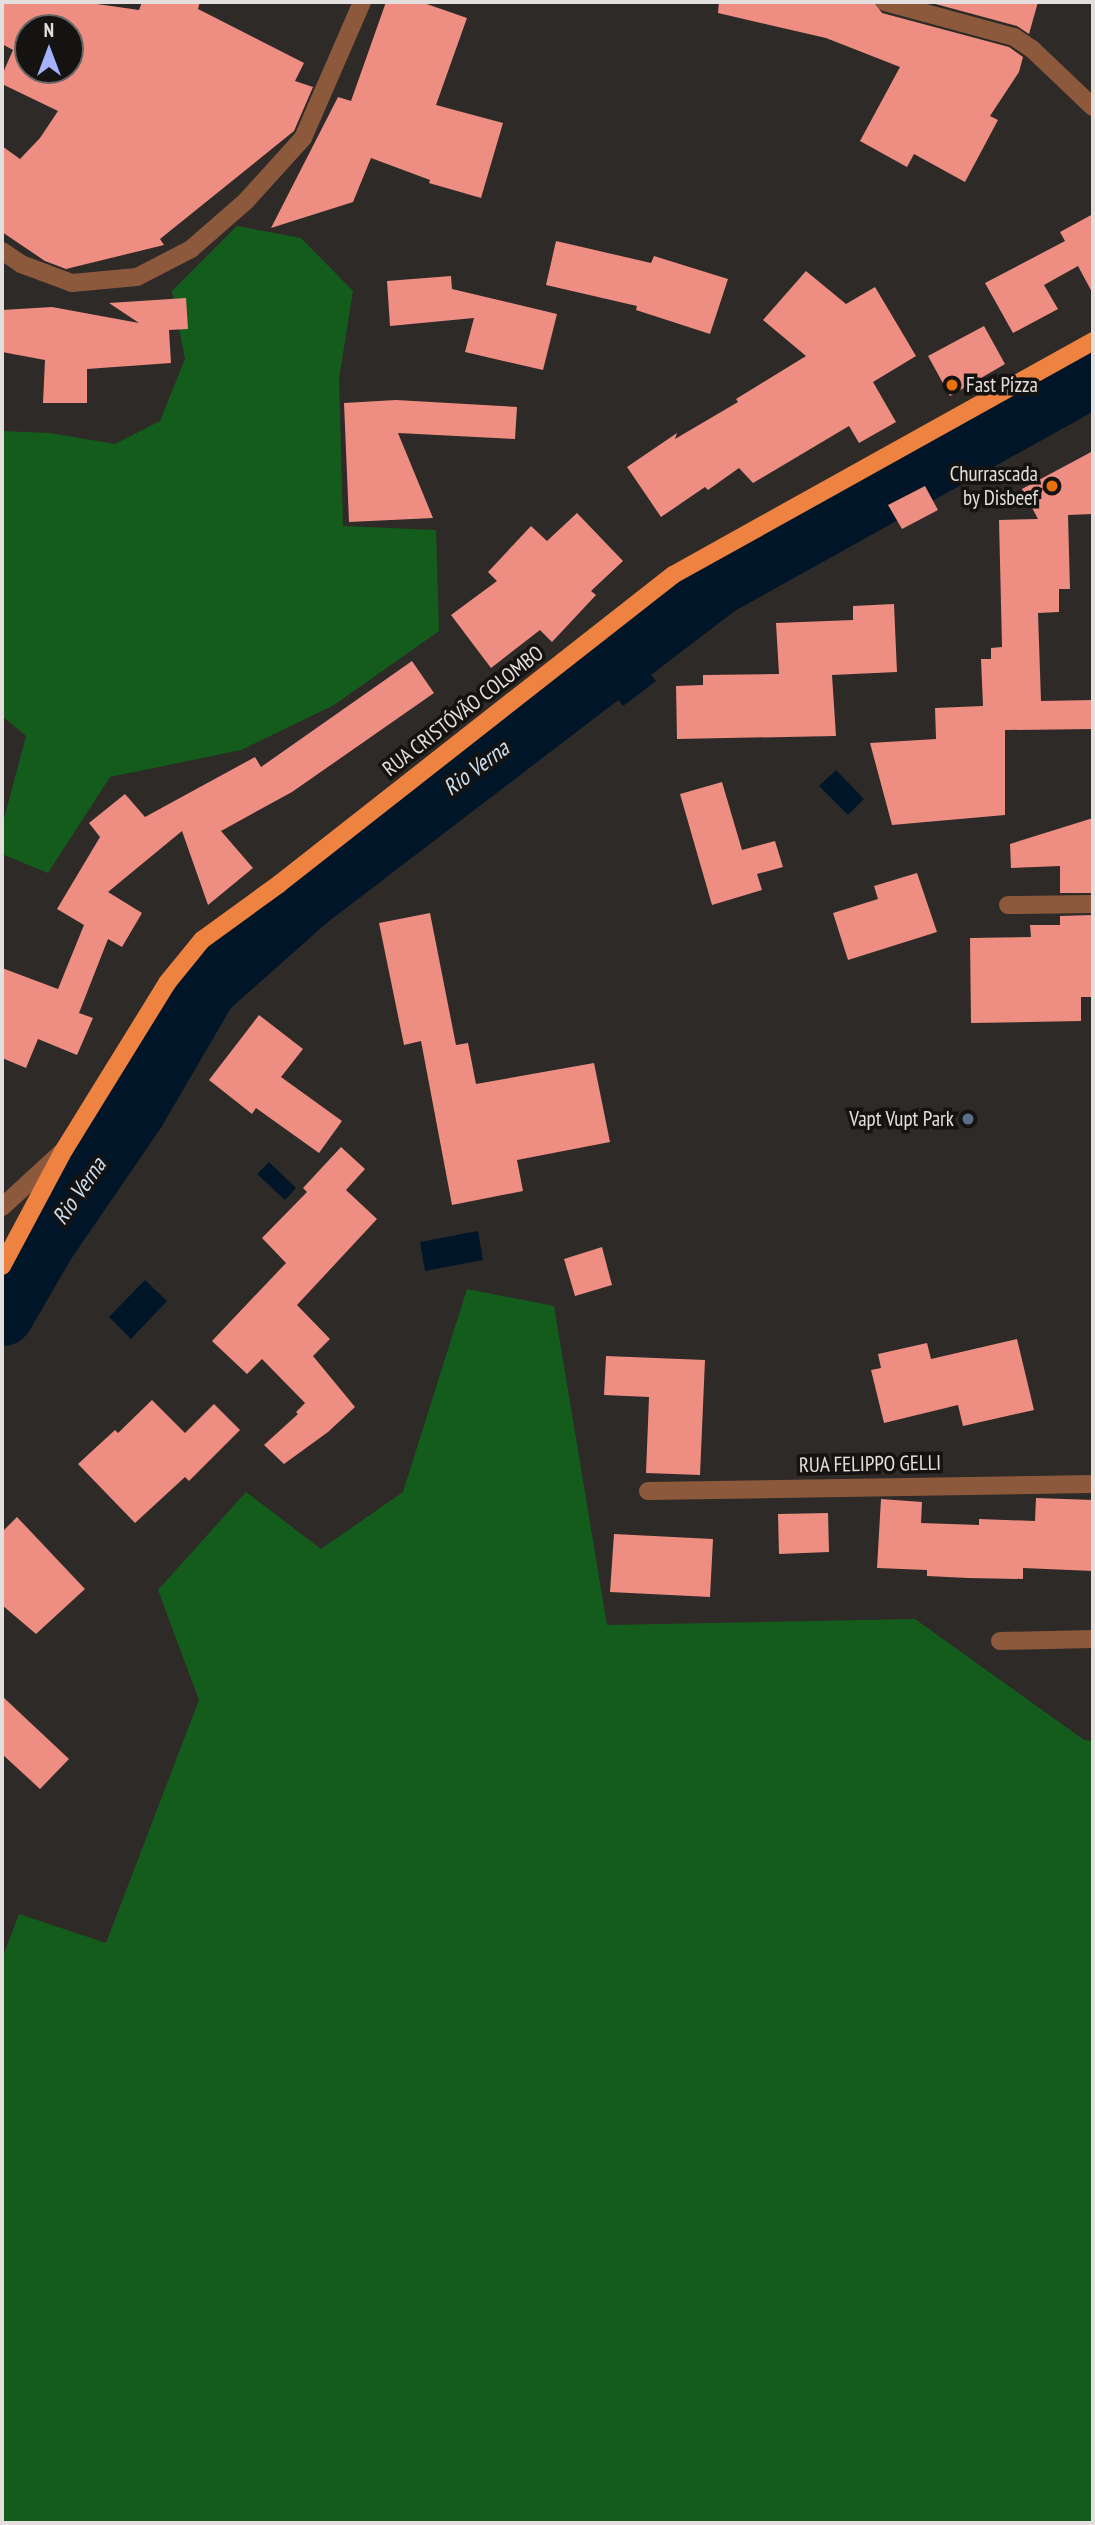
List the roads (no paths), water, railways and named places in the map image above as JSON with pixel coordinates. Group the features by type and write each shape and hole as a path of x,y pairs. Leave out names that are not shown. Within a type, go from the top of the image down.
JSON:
{"main road":[{"name":"RUA CRISTÓVÃO COLOMBO","path":"2,1266 64,1150 167,983 202,940 279,884 673,575 1093,341"}],"street":[{"path":"2,251 21,264 72,284 137,277 191,249 246,201 303,138 362,2"},
{"path":"886,2 1014,37 1032,49 1093,107"},
{"path":"1008,905 1093,904"},
{"path":"2,1207 64,1150"},
{"name":"RUA FELIPPO GELLI","path":"648,1490 1093,1484"},
{"path":"1000,1641 1093,1639"}],"water":[{"path":"641,663 656,681 623,706 609,688"},
{"path":"836,770 864,799 848,815 819,786"},
{"path":"269,1162 296,1188 285,1200 257,1174"},
{"path":"478,1231 483,1260 425,1271 420,1242"},
{"path":"145,1280 167,1301 131,1339 109,1317"}],"waterway":[{"name":"Rio Verna","path":"2,1314 43,1243 134,1110 206,987 305,899 717,584 1093,375"}],"place":[{"name":"Fast Pizza","path":"952,385"},
{"name":"Churrascada by Disbeef","path":"1052,486"},
{"name":"Vapt Vupt Park","path":"968,1119"}]}
